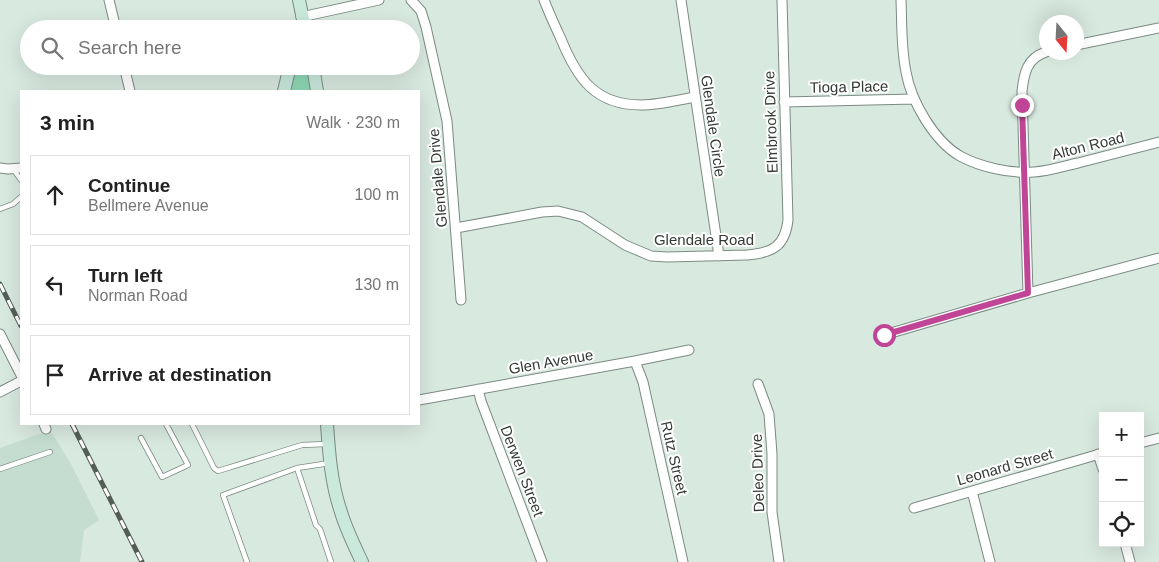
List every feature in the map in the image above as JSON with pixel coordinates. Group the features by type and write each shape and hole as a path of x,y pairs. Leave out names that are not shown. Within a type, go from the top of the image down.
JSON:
{"main road":[{"path":"298,0 301,20"},
{"path":"284,90 288,75"},
{"path":"314,75 317,90"},
{"path":"327,425 330,463 340,511 362,562"}],"street":[{"path":"109,0 114,20"},
{"path":"317,20 379,0"},
{"name":"Glendale Drive","path":"411,0 421,11 426,27 447,121 461,300"},
{"path":"544,0 570,61 583,82 602,97 630,104 643,105 695,97"},
{"name":"Glendale Circle","path":"682,0 718,256"},
{"name":"Elmbrook Drive","path":"782,0 788,220 787,231 782,242"},
{"name":"Alton Road","path":"901,0 904,63 914,99 922,114 945,144 959,155 991,166 1025,172 1052,169 1159,142"},
{"path":"1084,43 1159,28"},
{"path":"1028,293 1022,105 1024,76 1031,61 1039,55"},
{"path":"126,75 130,90"},
{"name":"Tioga Place","path":"784,102 914,99"},
{"path":"0,168 17,168"},
{"name":"Glendale Road","path":"456,228 542,212 558,212 582,217 625,245 651,256 760,254 769,251 782,242"},
{"path":"884,335 1028,293 1159,258"},
{"path":"0,334 20,373"},
{"name":"Glen Avenue","path":"420,400 689,350"},
{"name":"Rutz Street","path":"636,361 643,382 683,562"},
{"path":"0,392 20,382"},
{"name":"Deleo Drive","path":"758,384 769,414 772,454 772,512 779,562"},
{"name":"Derwen Street","path":"478,389 481,402 542,562"},
{"path":"1144,442 1159,438"},
{"name":"Leonard Street","path":"914,508 1099,455"},
{"path":"972,491 990,562"},
{"path":"1126,547 1130,562"}],"lane":[{"path":"0,209 13,204 20,198"},
{"path":"141,438 162,477 188,465 167,425"},
{"path":"192,425 214,468 218,471 302,445 328,444"},
{"path":"0,469 50,452"},
{"path":"247,562 222,495 298,468 330,463"},
{"path":"298,468 316,525 320,530 331,562"}],"shaded area":[{"path":"50,430 71,464 99,520 84,530 80,562 0,562 0,448"}],"green space":[{"path":"294,75 308,75 310,90 291,90"}],"railway":[{"path":"0,284 20,324"},
{"path":"73,425 142,562"}],"route":[{"path":"884,335 1028,293 1022,105"}]}
